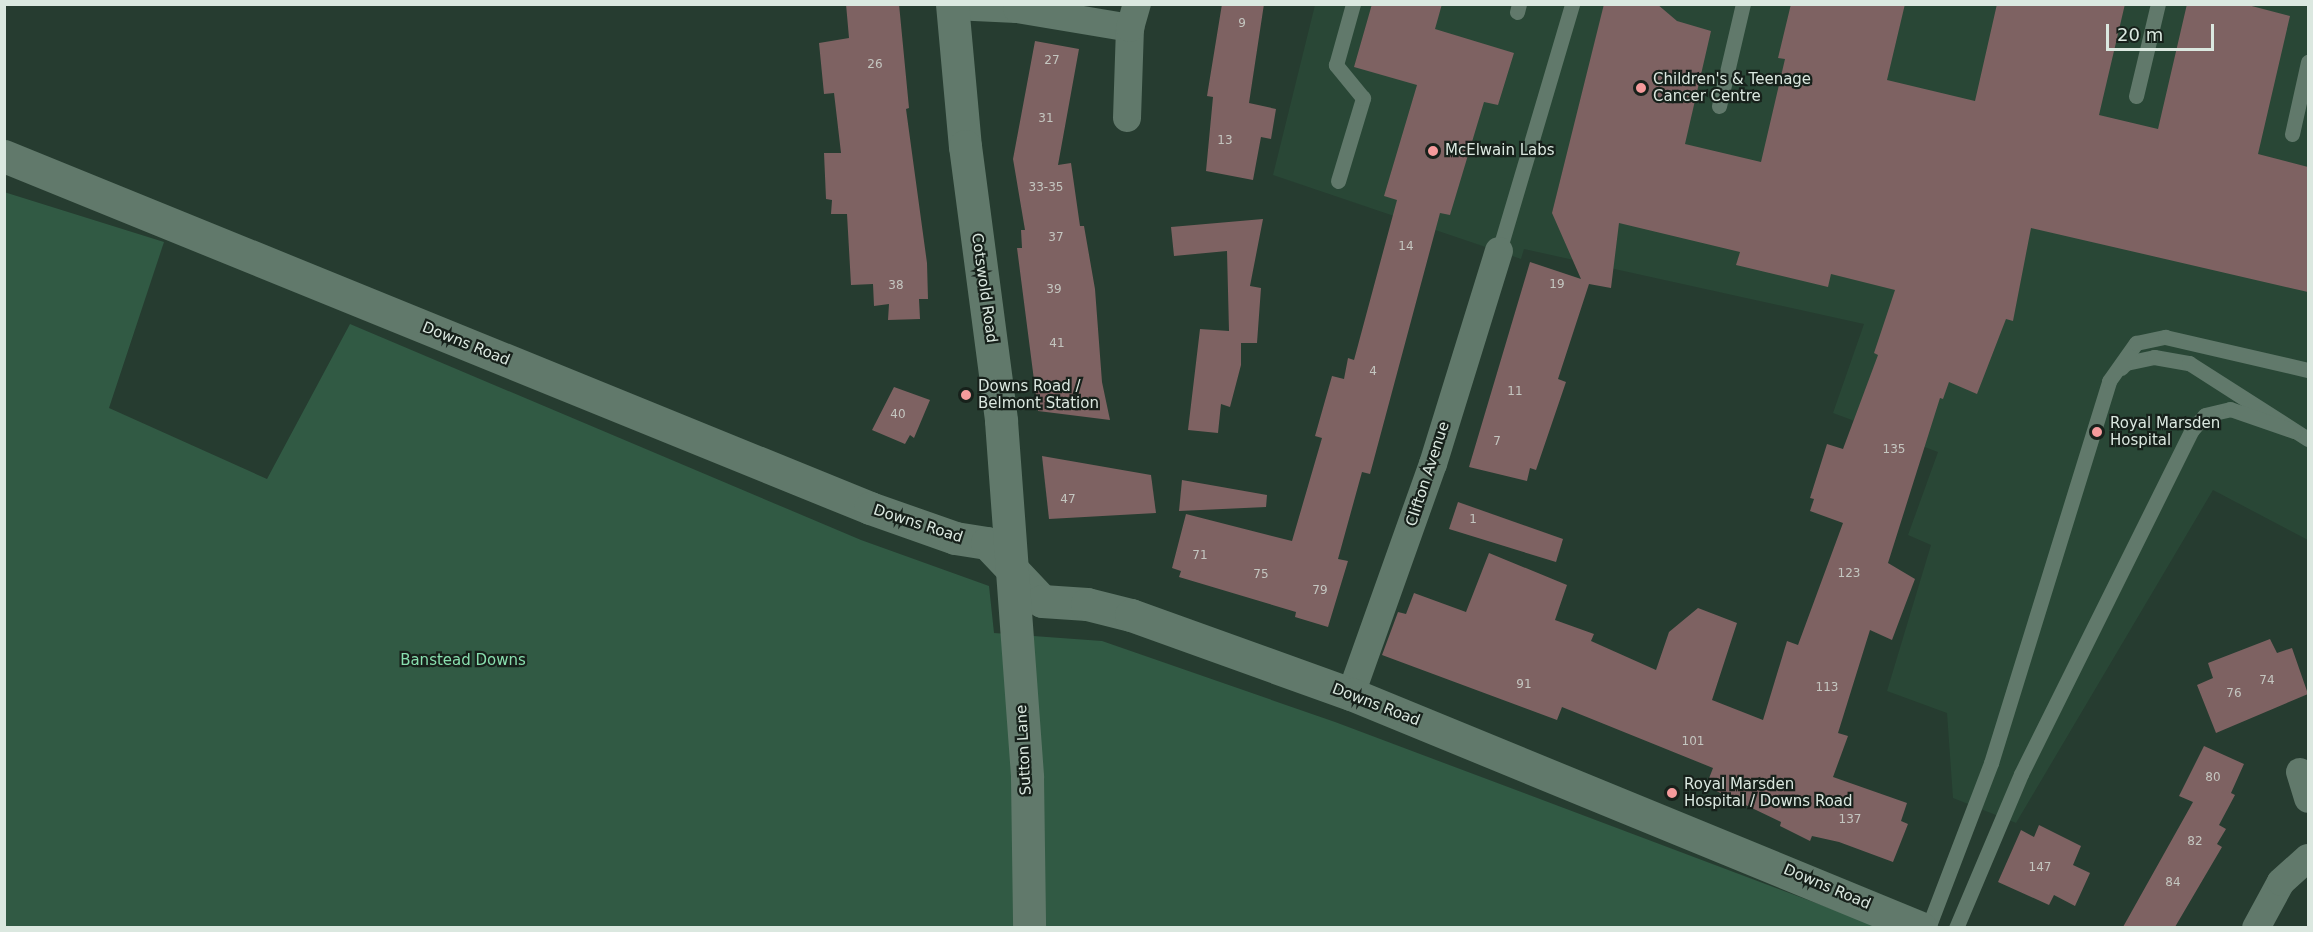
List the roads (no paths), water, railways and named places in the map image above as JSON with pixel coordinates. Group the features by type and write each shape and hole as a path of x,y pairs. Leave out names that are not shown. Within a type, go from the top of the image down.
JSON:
{"street":[{"path":"953,5 1134,16 1127,118"},
{"name":"Cotswold Road","path":"953,5 964,146 1001,421 1012,572"},
{"name":"Downs Road","path":"4,156 870,508 955,538 987,543 1012,572 1042,601 1087,604 1131,615 1351,694 1929,918"},
{"name":"Clifton Avenue","path":"1351,694 1433,464 1498,251"},
{"name":"Sutton Lane","path":"1012,572 1027,777 1029,927"},
{"path":"2256,927 2281,882 2308,858"}],"lane":[{"path":"1338,181 1363,98 1336,65 1353,4"},
{"path":"1498,251 1572,4"},
{"path":"1719,106 1743,4"},
{"path":"2136,96 2158,4"},
{"path":"2292,134 2308,62"},
{"path":"1928,927 1929,918 1991,763 2109,381 2136,343 2166,338 2308,370"},
{"path":"2109,381 2126,363 2154,357 2189,363 2308,439"},
{"path":"1955,924 2020,774 2191,431 2205,415 2230,409 2294,431"},
{"path":"1929,918 1937,927"}],"place":[{"name":"Children's & Teenage Cancer Centre","path":"1641,88"},
{"name":"McElwain Labs","path":"1433,151"},
{"name":"Downs Road / Belmont Station","path":"966,395"},
{"name":"Royal Marsden Hospital","path":"2097,432"},
{"name":"Royal Marsden Hospital / Downs Road","path":"1672,793"}],"park label":[{"name":"Banstead Downs","path":"463,661"}]}
